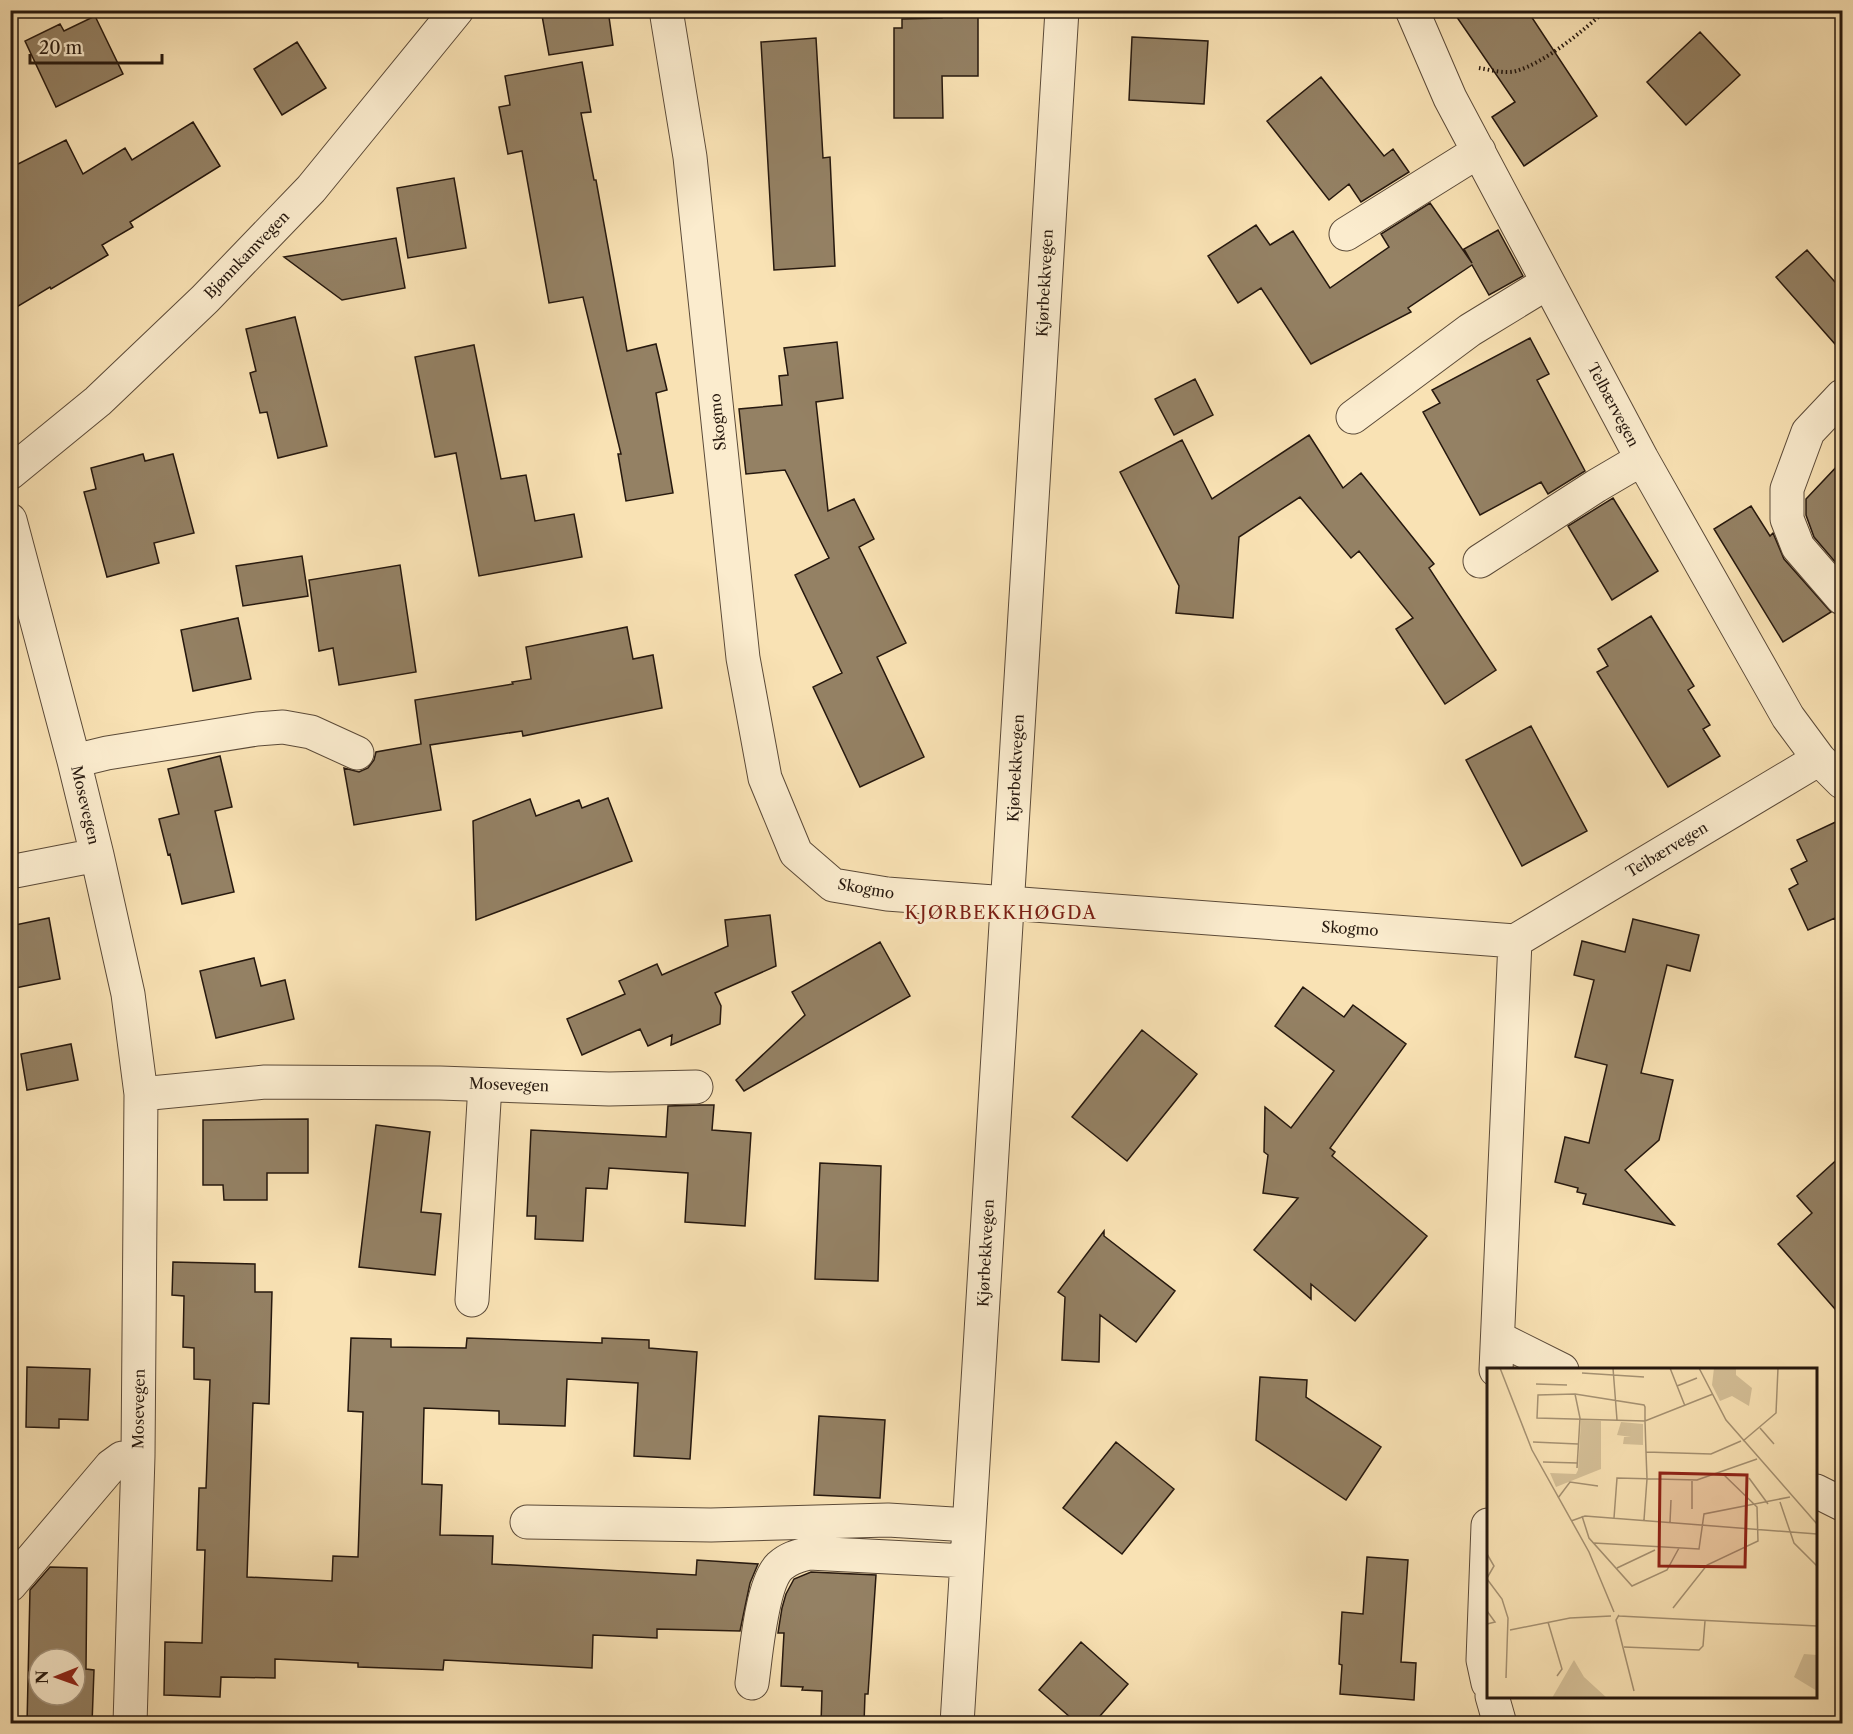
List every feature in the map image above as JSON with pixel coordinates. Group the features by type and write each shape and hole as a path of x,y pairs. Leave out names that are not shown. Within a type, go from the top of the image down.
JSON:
{"street":[{"name":"Bjønnkamvegen","path":"10,473 98,400 213,291 311,189 457,10"},
{"name":"Skogmo","path":"666,10 690,158 743,658 765,777 795,853 833,885 887,894 1515,941"},
{"name":"Kjørbekkvegen","path":"957,1724 1062,10"},
{"name":"Telbærvegen","path":"1412,10 1450,98 1642,459 1788,717 1819,759 1842,782"},
{"path":"1346,234 1479,151"},
{"path":"1353,417 1470,330 1547,282"},
{"path":"1842,396 1808,432 1787,489 1787,519 1798,547 1842,598"},
{"path":"1480,561 1642,459"},
{"name":"Mosevegen","path":"10,520 97,855 128,994 141,1094 138,1456 130,1724"},
{"path":"74,761 107,753 257,729 283,727 310,732 357,753"},
{"name":"Teibærvegen","path":"1515,941 1819,759"},
{"path":"10,872 97,855"},
{"path":"1515,941 1497,1354 1554,1368"},
{"name":"Mosevegen","path":"141,1094 265,1082 440,1083 609,1089 696,1087"},
{"path":"472,1300 485,1085"},
{"path":"10,1585 111,1466 122,1458 138,1456"},
{"path":"1817,1492 1842,1504"},
{"path":"527,1522 711,1525 888,1520 969,1526"},
{"path":"1487,1552 1483,1660 1487,1678"},
{"path":"752,1683 767,1587 778,1568 791,1558 809,1553 967,1561"},
{"path":"1492,1698 1500,1724"}],"path":[{"path":"1427,42 1445,43 1479,68 1516,71 1546,56 1582,31 1606,10"}],"building":[{"path":"541,10 608,10 613,45 549,55"},
{"path":"942,10 978,10 978,76 942,76 943,118 894,118 894,28 902,28 902,19 942,18"},
{"path":"1452,10 1527,10 1597,116 1524,166 1492,117 1515,102"},
{"path":"95,16 123,74 56,107 25,41 60,24 64,31"},
{"path":"1700,32 1740,75 1686,125 1647,82"},
{"path":"1132,37 1208,41 1204,104 1129,100"},
{"path":"816,38 823,158 830,157 835,266 774,270 761,42"},
{"path":"297,42 326,88 282,115 254,69"},
{"path":"582,62 591,112 581,113 594,180 596,180 627,351 656,344 667,390 656,393 673,493 626,501 618,454 621,454 583,297 549,303 522,151 508,154 499,107 510,105 505,76"},
{"path":"1321,77 1384,156 1393,149 1409,172 1361,202 1349,184 1329,200 1267,121"},
{"path":"193,122 220,166 130,222 133,227 102,245 108,255 10,311 10,168 66,140 83,174 125,148 132,160"},
{"path":"454,178 466,248 408,258 397,188"},
{"path":"1430,203 1472,263 1464,249 1498,230 1523,276 1489,295 1472,265 1408,308 1411,312 1311,364 1261,288 1238,303 1208,256 1256,225 1270,245 1293,231 1330,288 1389,247 1381,234"},
{"path":"396,238 405,288 342,300 284,257"},
{"path":"1807,250 1842,290 1842,352 1776,277"},
{"path":"295,317 327,446 278,458 267,412 260,413 250,373 256,371 246,329"},
{"path":"1530,338 1549,374 1537,380 1585,471 1548,494 1541,482 1480,515 1423,412 1440,403 1432,390"},
{"path":"837,342 843,398 816,402 828,511 854,499 874,539 859,547 906,643 877,657 924,757 860,787 813,687 842,673 795,575 829,558 785,470 746,474 739,409 782,405 779,376 788,375 784,348"},
{"path":"474,345 501,479 526,475 535,521 574,514 582,557 479,576 456,453 435,457 415,357"},
{"path":"1195,379 1213,415 1174,435 1155,399"},
{"path":"1309,435 1343,488 1361,473 1434,564 1429,568 1496,670 1445,704 1396,629 1413,618 1359,551 1351,558 1300,497 1239,537 1233,618 1176,613 1179,586 1120,472 1182,440 1212,499"},
{"path":"143,454 145,461 173,454 194,533 154,543 159,563 107,577 84,492 96,489 91,468"},
{"path":"1842,461 1842,570 1814,537 1806,515 1806,499"},
{"path":"1613,498 1658,571 1612,600 1568,526"},
{"path":"1751,506 1770,536 1773,533 1784,559 1831,612 1783,642 1714,529"},
{"path":"302,556 308,596 243,606 236,566"},
{"path":"400,565 416,672 339,685 333,648 319,651 309,580"},
{"path":"1651,616 1694,686 1688,690 1710,725 1703,729 1720,756 1668,787 1597,672 1608,666 1598,649"},
{"path":"238,618 251,679 193,691 181,630"},
{"path":"627,627 633,659 653,655 662,708 523,736 522,731 430,745 441,810 354,825 344,768 359,772 368,768 376,752 421,744 415,700 531,679 526,647"},
{"path":"1531,726 1587,831 1522,866 1466,760"},
{"path":"220,756 232,807 215,811 234,892 182,904 159,819 179,814 168,769"},
{"path":"608,798 632,861 476,920 473,821 530,799 536,816 579,800 582,808"},
{"path":"1842,819 1842,935 1835,918 1808,930 1789,889 1798,884 1791,869 1807,861 1797,840"},
{"path":"770,915 776,966 715,993 721,1006 720,1024 671,1045 672,1035 648,1046 640,1029 582,1055 567,1019 625,994 619,981 657,964 662,975 728,946 725,920"},
{"path":"49,918 60,979 10,989 10,926"},
{"path":"1633,919 1699,935 1690,971 1667,965 1641,1073 1673,1080 1659,1140 1625,1170 1674,1225 1583,1204 1586,1194 1577,1192 1578,1188 1555,1182 1565,1137 1589,1143 1607,1065 1575,1057 1594,980 1574,975 1582,941 1625,952"},
{"path":"880,942 910,996 744,1091 736,1080 805,1015 792,992"},
{"path":"254,958 261,986 285,980 294,1019 216,1038 200,971"},
{"path":"1303,987 1344,1017 1353,1005 1406,1044 1330,1148 1335,1152 1332,1156 1427,1236 1355,1321 1311,1284 1311,1299 1254,1250 1298,1198 1263,1193 1268,1155 1264,1152 1265,1107 1291,1128 1334,1071 1275,1026"},
{"path":"1142,1030 1197,1074 1127,1161 1072,1117"},
{"path":"71,1044 78,1080 27,1090 21,1054"},
{"path":"714,1105 712,1130 751,1133 745,1226 685,1222 688,1173 609,1168 607,1189 586,1188 583,1241 535,1239 536,1216 527,1216 531,1130 666,1137 668,1106"},
{"path":"308,1119 308,1173 267,1173 267,1200 224,1200 223,1185 203,1185 203,1120"},
{"path":"376,1125 430,1132 421,1212 441,1214 435,1275 359,1267"},
{"path":"1842,1155 1842,1317 1778,1244 1812,1213 1797,1196"},
{"path":"820,1163 881,1166 878,1281 815,1279"},
{"path":"1104,1231 1104,1236 1175,1291 1136,1342 1100,1315 1099,1362 1062,1360 1065,1297 1058,1292"},
{"path":"173,1262 255,1264 255,1292 272,1292 269,1404 253,1403 247,1577 332,1581 333,1556 358,1557 363,1412 348,1411 351,1338 391,1339 391,1347 466,1348 467,1338 602,1343 602,1338 649,1340 649,1348 697,1352 690,1459 634,1456 638,1383 567,1379 565,1426 499,1424 499,1411 424,1408 422,1484 442,1485 440,1535 493,1536 492,1564 696,1575 697,1560 758,1564 750,1583 740,1631 657,1629 657,1638 593,1635 592,1668 444,1660 443,1670 358,1667 358,1663 275,1659 275,1678 221,1677 220,1697 164,1695 165,1642 202,1643 205,1550 197,1550 199,1488 206,1488 210,1380 194,1379 194,1348 183,1347 184,1296 172,1295"},
{"path":"27,1367 90,1369 88,1420 59,1419 59,1428 26,1427"},
{"path":"1260,1377 1307,1380 1306,1397 1381,1447 1346,1500 1256,1440"},
{"path":"819,1416 885,1420 880,1498 814,1495"},
{"path":"1116,1442 1174,1489 1122,1554 1063,1508"},
{"path":"1367,1557 1408,1560 1401,1662 1416,1663 1414,1700 1340,1694 1342,1612 1363,1614"},
{"path":"50,1567 87,1568 86,1647 29,1647 30,1590"},
{"path":"811,1572 876,1575 864,1724 821,1724 822,1691 781,1686 784,1633 778,1633 782,1608 794,1579"},
{"path":"1081,1642 1128,1684 1093,1724 1078,1724 1039,1690"},
{"path":"87,1669 94,1670 92,1724 27,1724 27,1707 87,1707"}],"district":[{"name":"KJØRBEKKHØGDA","path":"1001,913"}]}
